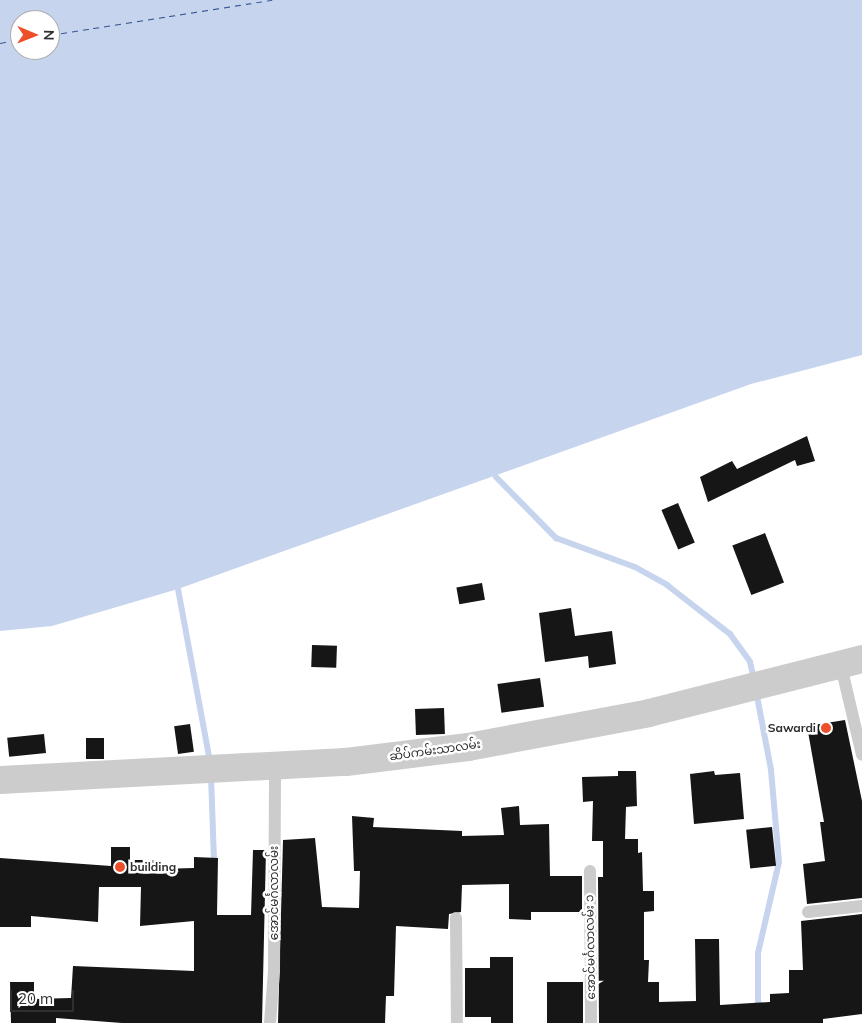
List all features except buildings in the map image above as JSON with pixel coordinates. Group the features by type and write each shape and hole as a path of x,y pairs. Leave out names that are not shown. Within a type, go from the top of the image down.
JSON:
{"street":[{"name":"ဆိပ်ကမ်းသာလမ်း","path":"0,780 275,762 346,762 468,746 649,713 852,662"}],"lane":[{"path":"852,662 862,755"},
{"name":"အောင်မင်္ဂလာလမ်း","path":"270,1023 274,971 275,762"},
{"name":"အောင်မင်္ဂလာလမ်း ၁","path":"590,872 591,1023"},
{"path":"808,912 862,906"},
{"path":"456,918 457,1023"}],"water":[{"path":"0,0 862,0 862,355 751,384 178,589 52,626 0,631"}],"waterway":[{"path":"496,477 556,538 635,567 667,585 730,634 750,662 754,679"},
{"path":"178,589 210,762"},
{"path":"756,691 771,770 779,862 758,953 758,1023"},
{"path":"211,775 214,861"}],"ferry route":[{"path":"60,33 272,0"},
{"path":"0,43 10,41"}],"place":[{"name":"Sawardi","path":"826,728"},
{"name":"building","path":"120,867"}]}
